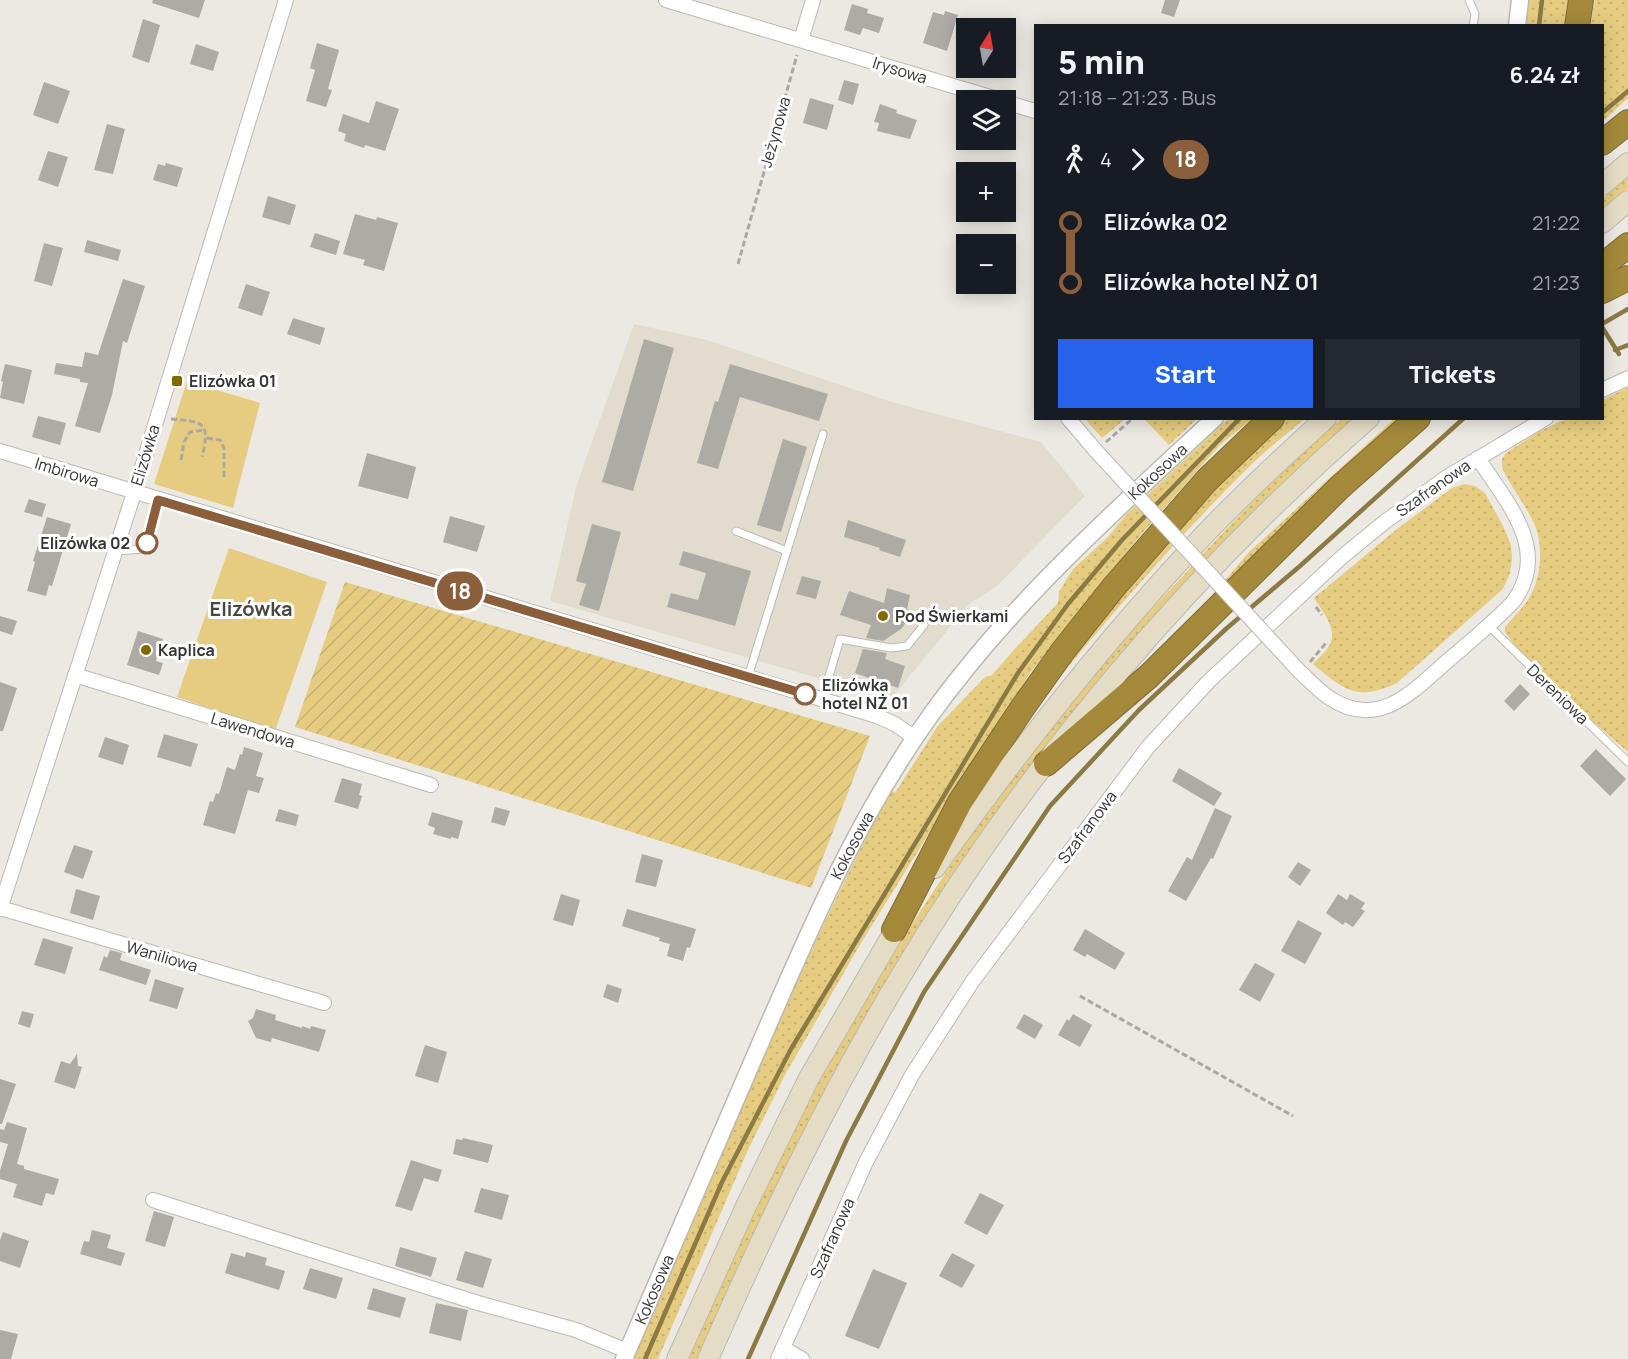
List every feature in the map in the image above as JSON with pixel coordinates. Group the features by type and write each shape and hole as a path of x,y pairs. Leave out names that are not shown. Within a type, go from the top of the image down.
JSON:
{"highway":[{"path":"1577,24 1581,0"},
{"path":"1604,141 1628,122"},
{"path":"1604,264 1628,245"},
{"path":"1604,290 1628,278"},
{"path":"894,930 960,802 1063,651 1113,588 1206,480 1270,420"},
{"path":"1046,764 1149,676 1340,487 1416,420"}],"main road":[{"path":"1604,183 1628,163"},
{"path":"1604,221 1628,201"},
{"path":"677,1359 747,1203 795,1104 894,930 993,787 1105,646 1223,516 1324,420"},
{"path":"708,1359 777,1208 862,1042 966,873 1046,764 1126,665 1223,557 1367,420"}],"street":[{"name":"Elizówka","path":"0,909 134,493 286,0"},
{"name":"Irysowa","path":"666,0 967,90"},
{"path":"801,40 813,0"},
{"path":"1517,24 1521,0"},
{"path":"1016,105 1034,111"},
{"path":"1604,389 1628,378"},
{"path":"1070,420 1099,448 1304,668 1326,696 1342,705 1356,709 1379,709 1404,699 1488,625 1518,595 1528,571 1529,554 1526,538 1478,458"},
{"name":"Kokosowa","path":"626,1355 819,908 856,835 915,738 952,687 1019,606 1059,565 1213,420"},
{"name":"Szafranowa","path":"780,1354 866,1162 920,1061 972,982 1135,764 1192,698 1343,556 1412,502 1478,458 1543,420"},
{"name":"Imbirowa","path":"0,451 888,720 915,738"},
{"name":"Lawendowa","path":"75,675 431,785"},
{"name":"Waniliowa","path":"0,909 324,1003"},
{"path":"153,1200 478,1303 576,1330 626,1355"},
{"path":"780,1354 802,1359"}],"lane":[{"path":"1469,0 1475,14 1473,24"},
{"path":"748,677 823,434"},
{"path":"115,551 145,549 158,500"},
{"path":"736,531 787,551"},
{"path":"822,700 840,639 891,648 907,646 924,625"},
{"name":"Dereniowa","path":"1488,625 1628,762"}],"path":[{"name":"Jeżynowa","path":"738,264 801,40"},
{"path":"158,415 198,423 207,438 202,457"},
{"path":"1099,448 1131,420"},
{"path":"182,460 184,442 190,432 204,430"},
{"path":"207,438 220,440 224,448 224,477"},
{"path":"1316,607 1322,615"},
{"path":"1304,668 1326,643"},
{"path":"1080,996 1293,1116"}],"shaded area":[{"path":"1528,0 1569,0 1565,24 1524,24"},
{"path":"1595,0 1628,0 1628,98 1604,120 1604,24 1590,24"},
{"path":"1628,177 1628,188 1604,207 1604,197"},
{"path":"634,324 707,340 892,402 1041,442 1085,496 998,585 968,605 891,699 550,601 577,484"},
{"path":"187,381 260,403 233,508 154,484"},
{"path":"1628,387 1628,752 1502,643 1512,642 1505,632 1505,627 1521,609 1533,590 1539,570 1540,549 1537,530 1502,468 1502,459 1506,453 1538,432 1563,420 1604,420 1604,399"},
{"path":"1086,420 1124,420 1102,438"},
{"path":"1145,420 1196,420 1169,445"},
{"path":"1227,420 1251,420 1220,445 1144,531 1030,673 861,943 785,1075 747,1152 658,1359 633,1359 788,1001 855,859 891,790 895,793 937,727 985,677 992,675 1058,603 1059,592 1073,569 1107,538 1126,515"},
{"path":"1283,420 1303,420 1221,495 1114,612 1038,703 1076,645 1240,461"},
{"path":"1340,420 1355,420 1230,541 916,936 828,1083 700,1359 688,1359 770,1177 806,1106 888,963 955,858 1028,757 1106,659 1220,536 1299,456"},
{"path":"1393,420 1410,420 1204,605 1249,552"},
{"path":"1465,484 1475,486 1485,493 1511,545 1510,573 1503,589 1397,683 1371,692 1361,692 1334,681 1313,664 1326,651 1332,640 1331,627 1314,598 1397,529 1452,488"},
{"path":"229,548 327,582 275,731 177,697"},
{"path":"345,582 870,736 811,888 295,727"}],"building":[{"path":"153,0 205,0 199,18 152,3"},
{"path":"1165,0 1180,0 1174,17 1161,13"},
{"path":"852,4 868,9 867,13 884,18 879,33 863,28 860,35 844,30"},
{"path":"945,11 958,15 947,51 923,43 933,12 944,15"},
{"path":"143,19 160,25 149,63 132,57"},
{"path":"317,43 339,50 328,89 332,90 326,107 306,101 315,70 310,68"},
{"path":"196,44 219,52 213,71 190,64"},
{"path":"844,80 859,84 853,105 838,100"},
{"path":"44,82 70,91 58,124 33,115"},
{"path":"810,98 834,105 827,130 803,123"},
{"path":"376,101 399,109 385,151 365,145 364,148 344,141 346,134 338,131 343,114 369,123"},
{"path":"880,104 897,110 896,113 917,120 910,139 877,131 879,123 874,122"},
{"path":"107,124 125,129 113,174 94,170"},
{"path":"48,151 68,157 58,187 38,180"},
{"path":"166,163 183,168 177,187 153,180 158,164 165,166"},
{"path":"268,196 296,205 290,225 262,217"},
{"path":"355,214 398,223 384,271 363,265 365,260 343,254"},
{"path":"315,233 340,241 336,255 310,247"},
{"path":"87,240 121,250 118,261 84,252"},
{"path":"44,243 63,248 52,286 34,281"},
{"path":"123,279 145,286 127,343 123,341 112,395 100,433 75,426 88,383 80,382 80,379 54,374 56,363 82,367 85,352 98,355"},
{"path":"246,284 270,292 262,316 238,308"},
{"path":"293,318 325,328 320,345 287,334"},
{"path":"644,339 674,348 633,491 602,482"},
{"path":"5,364 32,370 24,404 0,398"},
{"path":"730,364 828,394 819,421 740,397 718,469 697,463 715,401 718,402"},
{"path":"38,416 66,423 60,445 32,437"},
{"path":"783,439 807,447 781,532 757,525"},
{"path":"367,453 416,467 408,499 358,486"},
{"path":"29,499 46,504 42,517 24,512"},
{"path":"450,516 485,526 477,552 443,542"},
{"path":"47,517 71,524 52,586 49,585 46,596 27,591 35,562 33,561"},
{"path":"848,520 906,540 900,557 844,537"},
{"path":"592,524 621,532 599,611 579,605 586,584 576,581"},
{"path":"683,551 751,571 735,626 667,607 671,593 698,600 706,573 679,565"},
{"path":"802,576 821,581 816,599 796,594"},
{"path":"887,588 910,595 907,609 912,612 901,629 883,641 866,638 871,625 840,615 849,591 884,603"},
{"path":"0,616 17,621 12,635 0,631"},
{"name":"Kaplica","path":"138,631 163,639 156,661 163,663 159,675 127,665"},
{"path":"863,649 887,653 885,659 905,666 898,688 855,673"},
{"path":"0,682 17,688 3,731 0,731"},
{"path":"1520,684 1530,694 1514,711 1504,701"},
{"path":"164,734 198,744 191,767 157,757"},
{"path":"105,737 129,745 123,765 98,757"},
{"path":"244,747 263,753 256,776 264,778 259,793 248,790 235,834 203,825 210,801 213,802 216,793 219,794 227,767 235,770"},
{"path":"1596,749 1626,779 1610,796 1580,766"},
{"path":"1179,768 1222,793 1214,806 1172,781"},
{"path":"342,778 362,784 359,795 362,796 358,809 334,802"},
{"path":"495,807 510,811 505,826 491,822"},
{"path":"1215,808 1232,816 1213,859 1211,858 1186,901 1168,891 1187,857 1192,860"},
{"path":"279,809 299,815 296,826 275,821"},
{"path":"432,812 463,821 458,839 433,834 435,828 428,825"},
{"path":"74,845 93,851 83,879 64,872"},
{"path":"642,854 663,860 656,887 635,882"},
{"path":"1298,862 1311,870 1300,886 1288,877"},
{"path":"76,889 100,896 93,920 70,913"},
{"path":"561,894 580,900 573,926 553,920"},
{"path":"1338,894 1347,900 1350,894 1365,903 1361,909 1365,911 1353,927 1345,922 1343,925 1326,913"},
{"path":"627,909 696,929 683,961 667,956 670,944 659,941 660,938 622,926"},
{"path":"1298,920 1322,933 1305,964 1281,951"},
{"path":"1085,929 1125,953 1115,970 1087,954 1085,957 1073,950"},
{"path":"43,938 73,947 65,974 34,965"},
{"path":"110,950 122,953 120,960 151,970 146,985 99,970 104,956 107,958"},
{"path":"1255,963 1275,974 1260,1002 1239,990"},
{"path":"155,979 184,988 177,1009 149,1001"},
{"path":"607,984 622,989 618,1003 603,997"},
{"path":"256,1009 276,1015 275,1020 302,1028 302,1026 310,1029 311,1026 326,1030 319,1052 272,1038 271,1042 256,1038 248,1021 253,1018"},
{"path":"22,1011 34,1014 30,1028 18,1024"},
{"path":"1024,1014 1043,1025 1035,1039 1016,1028"},
{"path":"1073,1014 1092,1025 1080,1047 1058,1035 1067,1019 1069,1021"},
{"path":"425,1045 447,1052 438,1083 415,1076"},
{"path":"77,1054 78,1066 82,1067 75,1089 54,1082 61,1061 70,1064"},
{"path":"0,1079 16,1084 2,1124 0,1124"},
{"path":"7,1122 27,1128 17,1164 24,1166 24,1169 59,1179 54,1195 46,1193 42,1206 13,1197 17,1184 0,1179 8,1144 0,1142 0,1129 4,1130"},
{"path":"463,1138 493,1145 488,1163 453,1154 456,1139 462,1140"},
{"path":"411,1160 442,1170 438,1182 424,1178 412,1211 395,1206"},
{"path":"481,1188 509,1195 502,1220 474,1212"},
{"path":"980,1193 1004,1205 987,1235 964,1223"},
{"path":"154,1211 174,1217 165,1247 145,1241"},
{"path":"92,1230 111,1235 107,1248 125,1253 121,1266 80,1254 84,1241 89,1242"},
{"path":"3,1232 29,1241 20,1268 0,1261 0,1240"},
{"path":"400,1247 437,1258 431,1277 395,1266"},
{"path":"465,1251 492,1259 483,1288 456,1280"},
{"path":"246,1252 267,1258 265,1265 285,1271 279,1290 225,1273 231,1253 245,1257"},
{"path":"952,1253 975,1265 962,1288 939,1276"},
{"path":"310,1268 343,1278 336,1299 303,1289"},
{"path":"873,1269 907,1283 879,1349 845,1336"},
{"path":"373,1288 406,1298 400,1318 367,1309"},
{"path":"436,1303 468,1310 461,1341 429,1333"},
{"path":"0,1330 18,1334 11,1359 0,1359"}],"waterway":[{"path":"1539,24 1542,0"},
{"path":"1604,111 1628,91"},
{"path":"1604,323 1628,309"},
{"path":"1604,330 1619,354"},
{"path":"1615,350 1628,345"},
{"path":"645,1359 722,1182 791,1049 1018,673 1068,604 1122,540 1238,420"},
{"path":"748,1359 846,1141 924,992 1050,806 1139,710 1227,628 1300,566 1462,420"}],"bus line":[{"name":"18","path":"147,543 158,500 805,694"}],"place":[{"name":"Elizówka 01","path":"177,381"},
{"name":"Elizówka 02","path":"147,543"},
{"name":"Pod Świerkami","path":"883,616"},
{"name":"Kaplica","path":"146,650"},
{"name":"Elizówka hotel NŻ 01","path":"805,694"}],"district":[{"name":"Elizówka","path":"251,608"}]}
